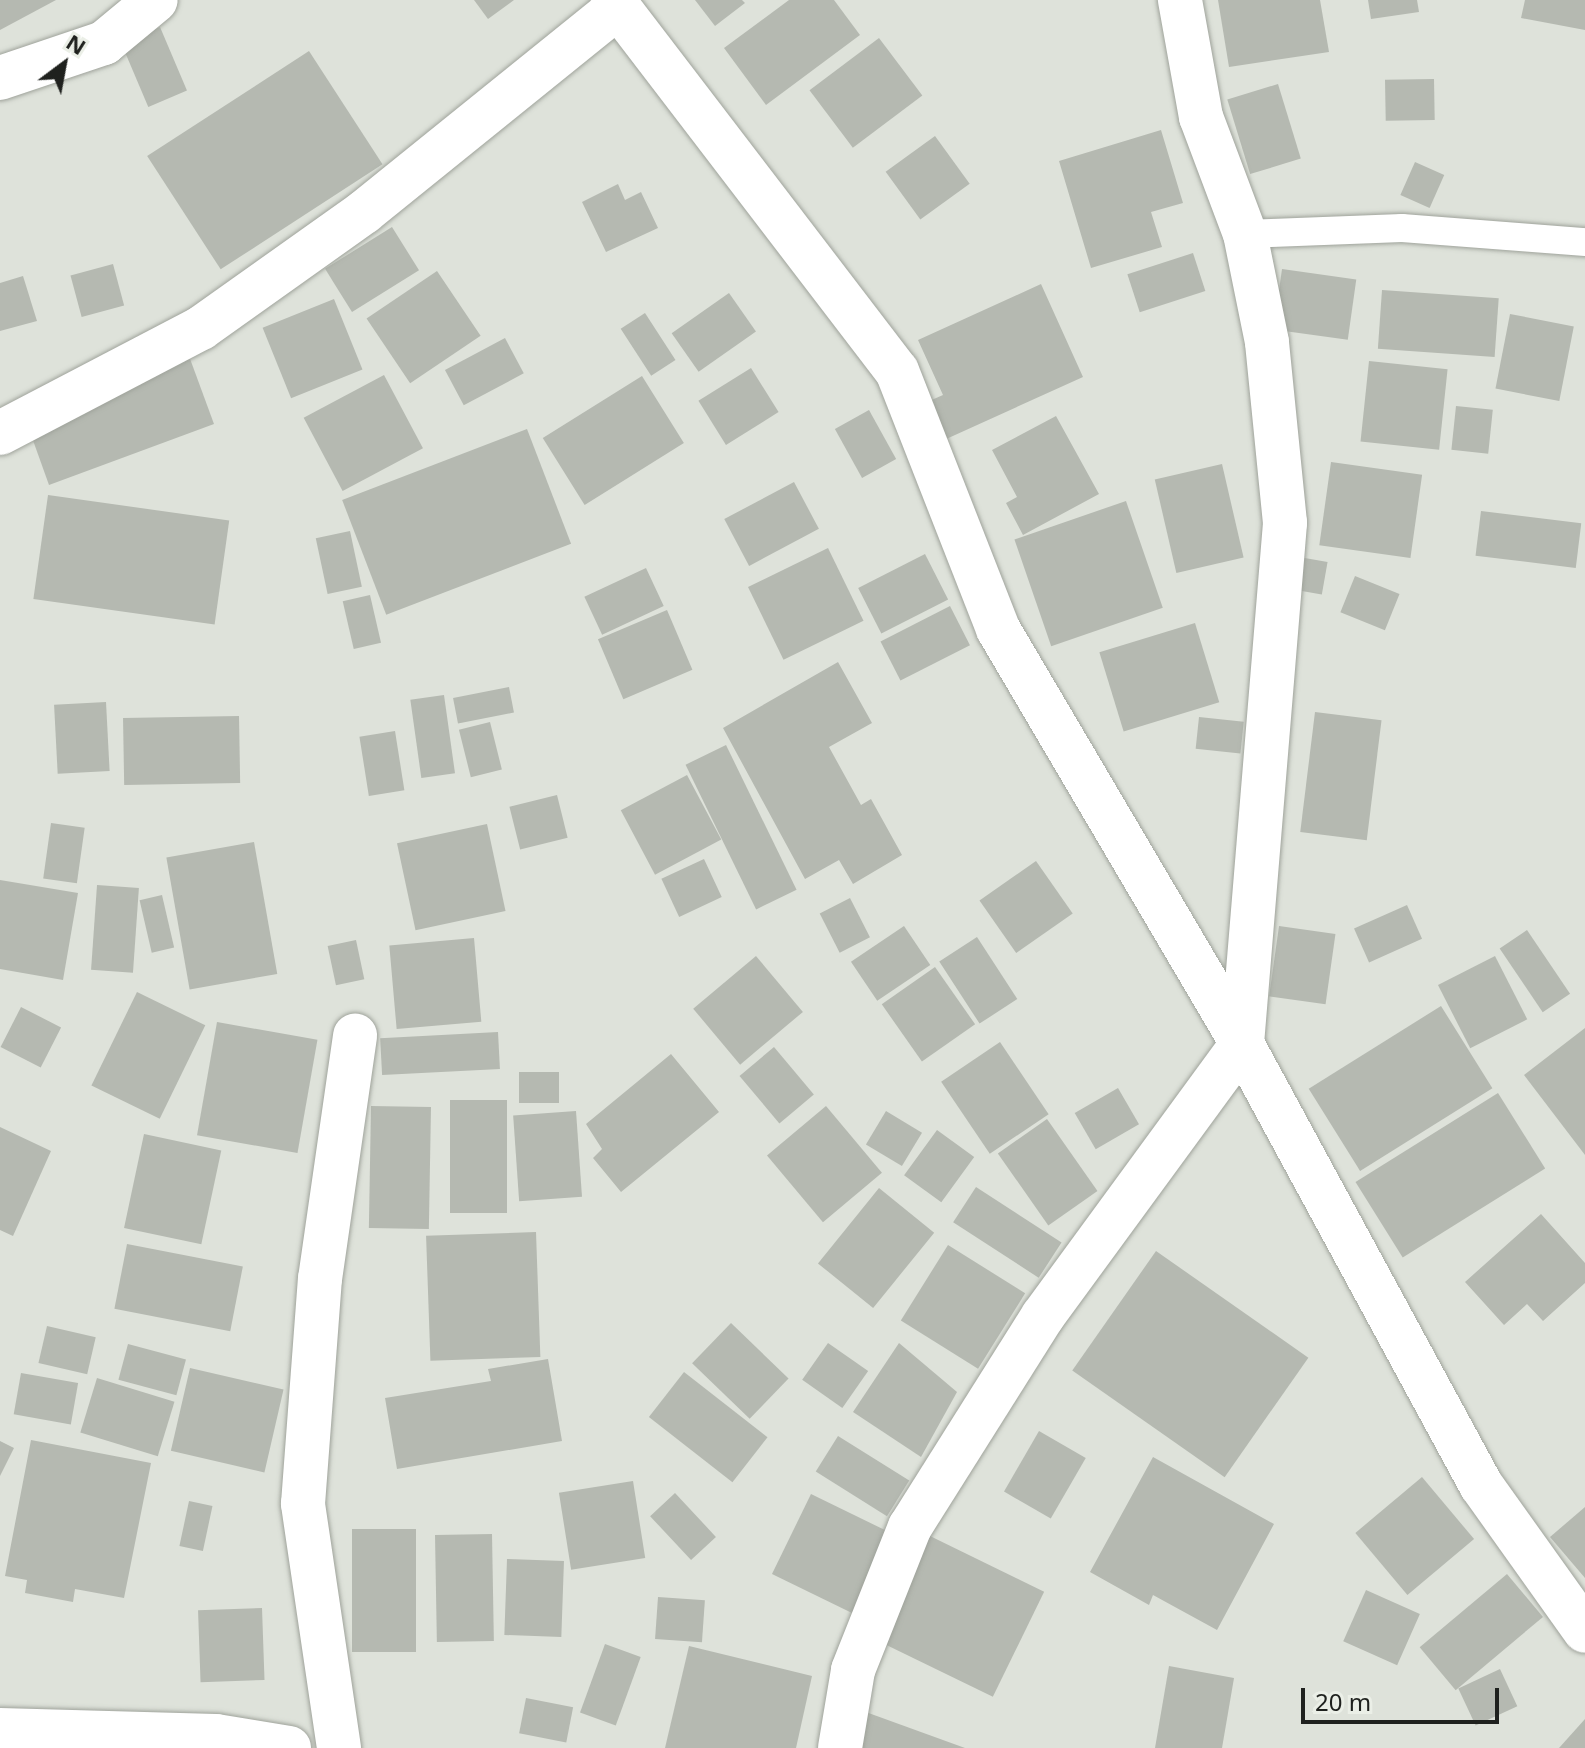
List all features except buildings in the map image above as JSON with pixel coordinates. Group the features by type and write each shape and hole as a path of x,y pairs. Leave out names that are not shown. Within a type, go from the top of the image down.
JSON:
{"street":[{"path":"0,78 104,43 156,0"},
{"path":"840,1748 853,1670 910,1527 1043,1316 1242,1044 1285,523 1267,342 1245,234 1201,117 1180,0"},
{"path":"0,433 201,328 364,212 616,3 897,371 998,629 1242,1044 1481,1485 1585,1631"},
{"path":"339,1748 303,1504 320,1279 355,1036"},
{"path":"0,1730 216,1736 289,1748"}],"lane":[{"path":"1245,234 1402,228 1585,242"}]}
